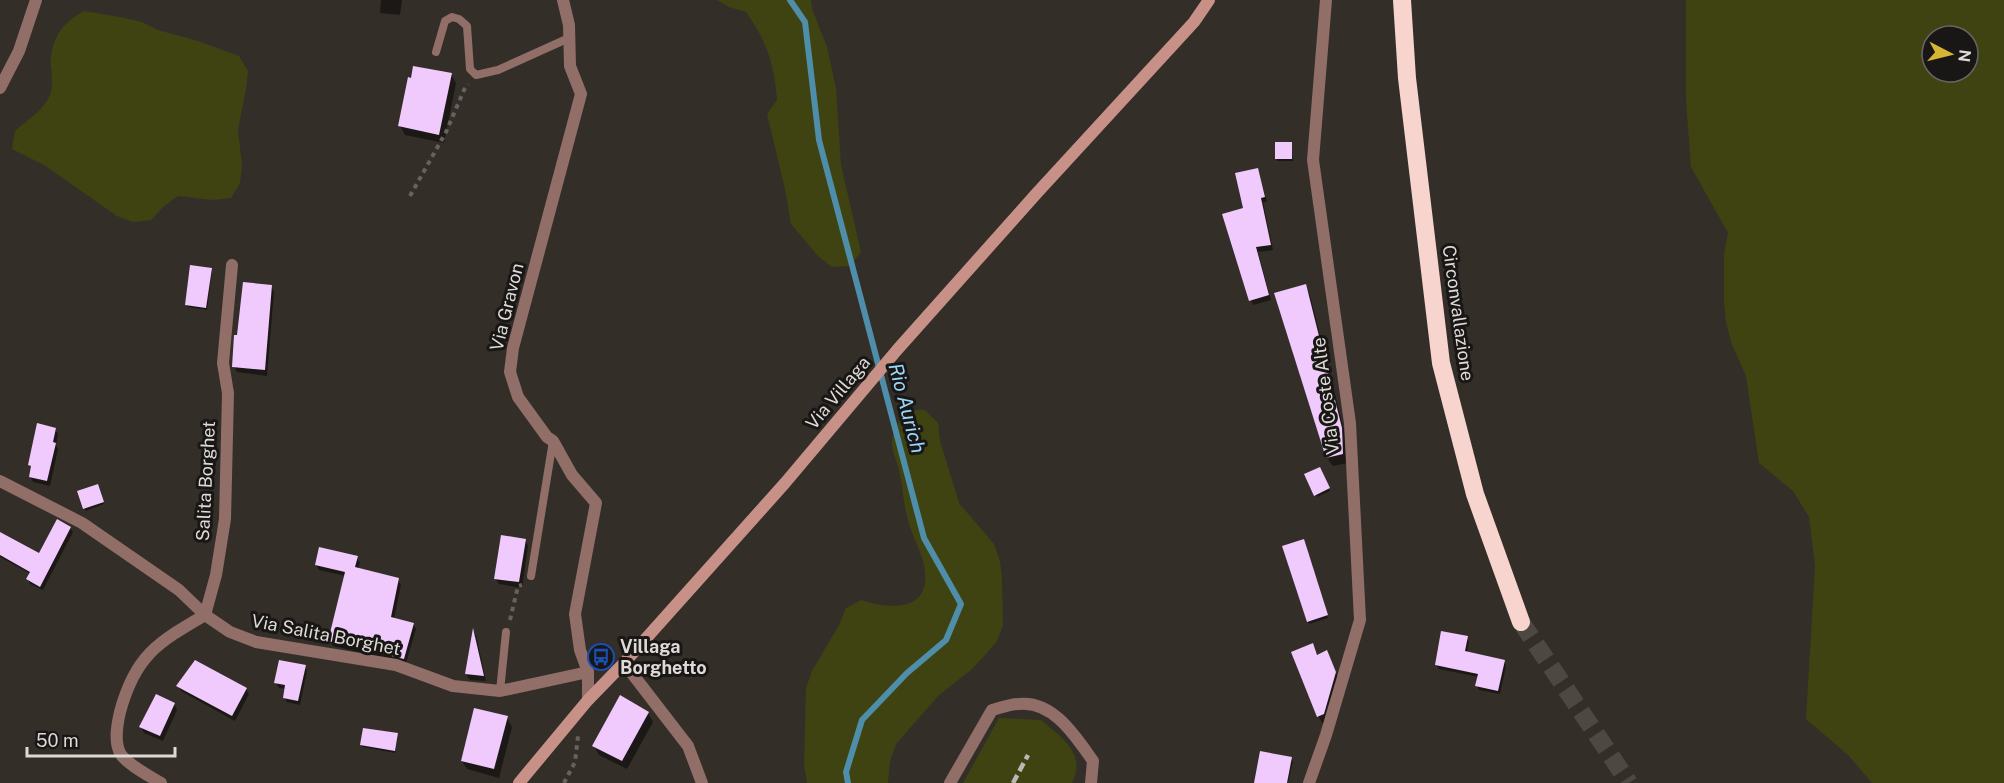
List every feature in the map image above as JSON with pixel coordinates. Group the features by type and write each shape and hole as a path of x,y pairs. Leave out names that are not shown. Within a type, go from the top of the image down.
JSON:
{"highway":[{"name":"Circonvallazione","path":"1402,0 1407,78 1441,363 1475,494 1521,622"}],"street":[{"path":"0,88 19,51 36,0"},
{"name":"Via Gravon","path":"563,0 569,25 570,66 580,94 513,348 510,372 518,398 547,437 553,441 572,475 596,503 575,614 580,650 588,672"},
{"name":"Via Villaga","path":"519,783 584,704 624,663 785,483 897,350 1194,22 1209,0"},
{"name":"Via Coste Alte","path":"1310,783 1360,620 1350,423 1313,160 1326,0"},
{"name":"Salita Borghet","path":"205,615 216,576 225,519 228,393 223,363 232,265"},
{"name":"Via Salita Borghet","path":"0,481 82,523 179,590 205,615 230,632 256,642 396,665 453,686 500,691 588,672"},
{"path":"161,783 138,769 120,754 116,730 125,694 144,658 165,638 205,615"},
{"path":"624,663 688,746 702,783"},
{"path":"584,704 588,672"},
{"path":"950,783 992,710 1020,703 1040,706 1054,715 1074,734 1093,760 1091,783"}],"lane":[{"path":"436,52 445,21 452,17 459,19 467,26 470,69 476,75 498,70 569,38"},
{"path":"531,576 553,441"},
{"path":"500,691 506,632"}],"path":[{"path":"410,196 446,132 464,90 476,75"},
{"path":"506,632 518,586 522,586 525,575 531,576"},
{"path":"564,783 575,762 584,704"}],"green space":[{"path":"717,0 811,0 812,9 827,47 836,88 841,165 861,252 850,266 832,267 818,256 791,224 767,114 777,100 768,53 746,12 729,7"},
{"path":"1686,0 2004,0 2004,783 1872,783 1849,756 1806,719 1815,566 1809,517 1793,491 1759,463 1746,376 1732,345 1726,322 1724,254 1728,233 1691,167 1686,101"},
{"path":"84,11 142,22 158,30 239,56 248,71 238,130 242,165 240,183 231,198 213,200 178,196 151,220 133,222 117,216 44,165 12,149 15,131 39,111 50,95 52,49 58,34 69,21"},
{"path":"907,410 925,410 938,423 940,441 959,503 994,544 1000,561 1002,579 1003,625 997,641 985,655 972,669 939,695 896,744 890,761 888,783 807,783 804,765 806,688 812,671 839,625 846,608 861,600 883,605 905,605 920,595 925,585 924,566 908,520 892,446 895,430"},
{"path":"999,718 1041,720 1064,739 1074,754 1076,763 1072,783 963,783"}],"building":[{"path":"413,66 452,73 439,135 398,126 408,77 411,78"},
{"path":"1275,142 1292,142 1292,159 1275,159"},
{"path":"1258,168 1265,197 1261,198 1271,245 1256,247 1269,295 1249,301 1222,214 1243,208 1235,173"},
{"path":"190,265 212,268 206,308 185,305"},
{"path":"243,282 272,285 265,370 232,367 234,335 237,335"},
{"path":"1306,284 1342,428 1343,454 1326,458 1274,293"},
{"path":"37,423 56,428 53,442 56,443 47,481 29,477 31,466 28,465"},
{"path":"1320,467 1330,488 1314,496 1304,474"},
{"path":"98,484 104,502 83,509 77,491"},
{"path":"57,519 71,527 40,587 26,579 30,572 0,555 0,532 39,553"},
{"path":"501,535 526,539 519,582 494,579"},
{"path":"1304,539 1328,615 1307,622 1282,546"},
{"path":"319,547 358,556 355,567 399,578 391,617 414,623 404,659 328,641 345,572 315,565"},
{"path":"473,628 484,676 465,674"},
{"path":"1441,631 1468,636 1465,651 1505,660 1498,691 1475,686 1478,674 1435,665"},
{"path":"1313,643 1317,655 1327,650 1336,672 1324,714 1317,717 1291,652"},
{"path":"195,660 247,688 232,716 176,686"},
{"path":"279,660 306,665 298,701 283,698 285,685 274,683"},
{"path":"156,694 175,703 160,736 139,727"},
{"path":"620,695 649,712 622,761 592,746"},
{"path":"474,708 508,716 494,769 461,761"},
{"path":"363,728 398,733 395,751 360,745"},
{"path":"1260,751 1292,757 1287,783 1254,783"}],"waterway":[{"name":"Rio Aurich","path":"790,0 805,22 819,140 924,538 961,604 946,640 907,673 862,720 846,772 848,783"}],"tunnel":[{"path":"1521,622 1629,783"}],"railway":[{"path":"1013,783 1028,755"}],"place":[{"name":"Villaga Borghetto","path":"601,657"}]}
